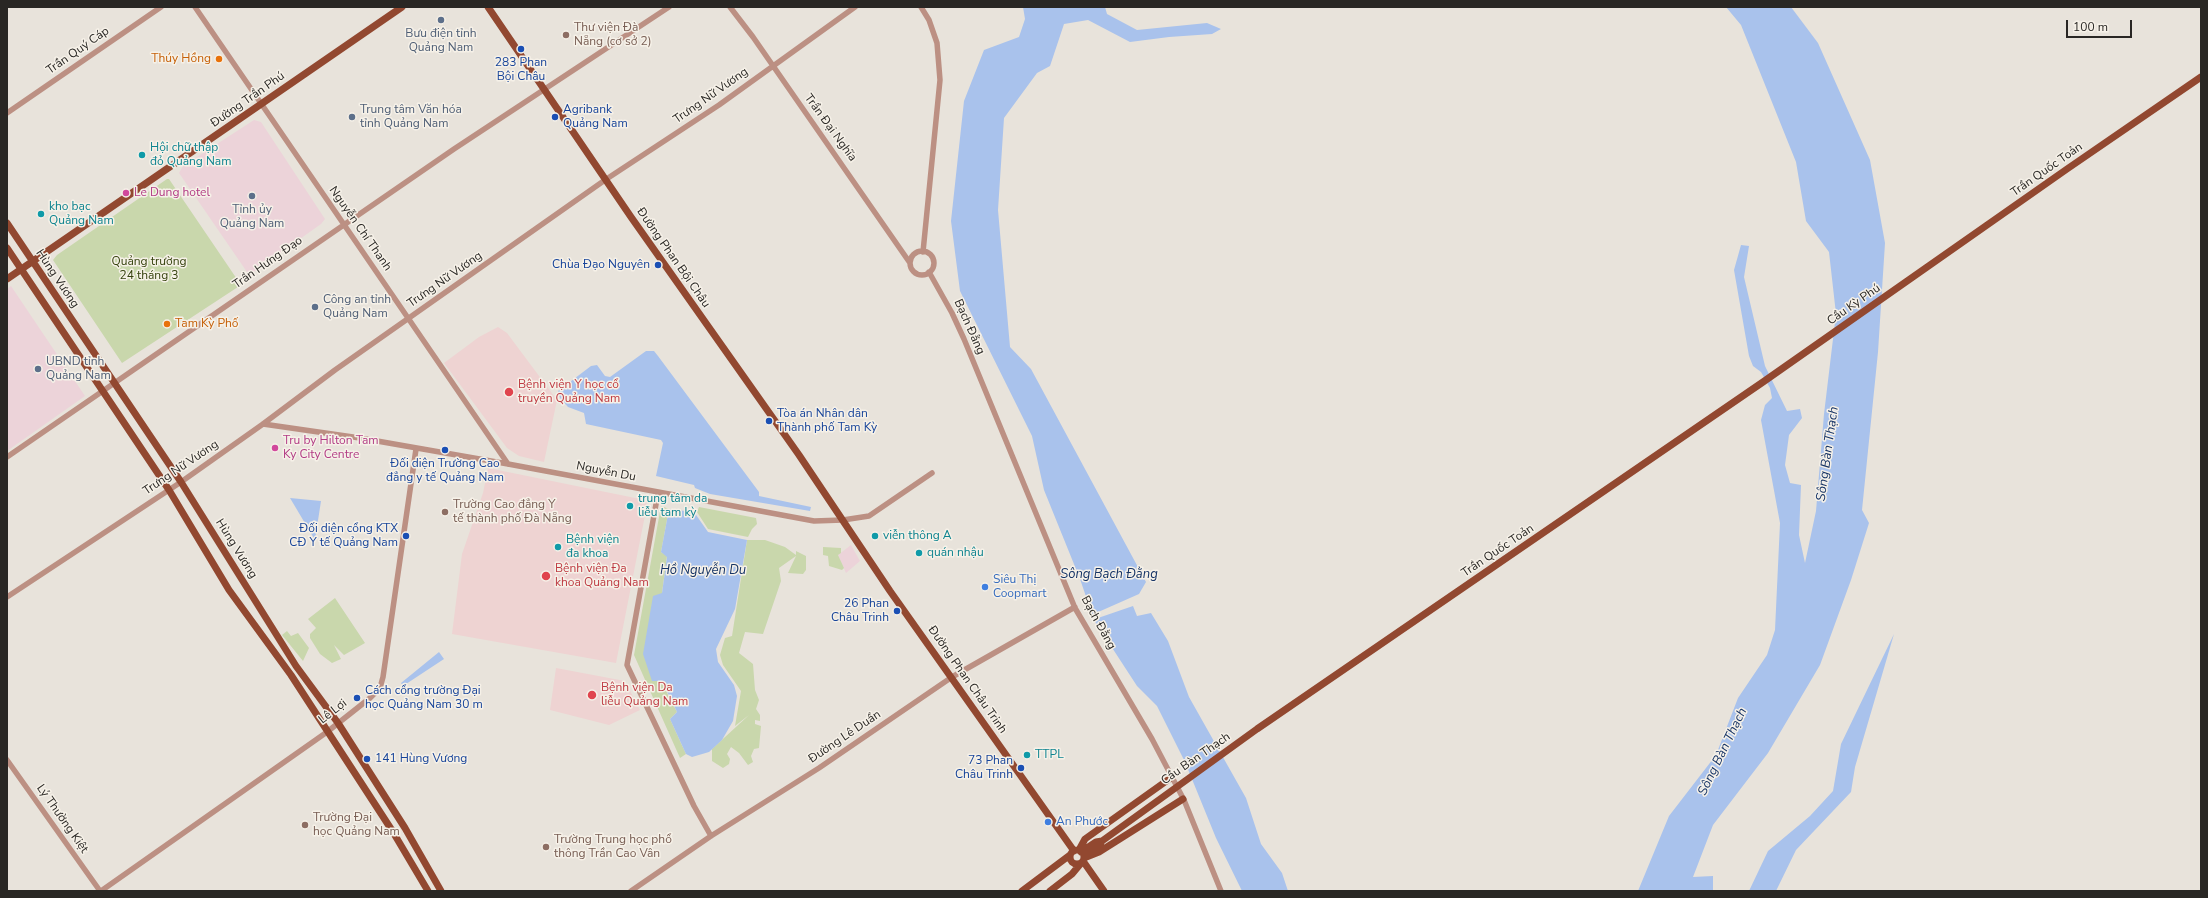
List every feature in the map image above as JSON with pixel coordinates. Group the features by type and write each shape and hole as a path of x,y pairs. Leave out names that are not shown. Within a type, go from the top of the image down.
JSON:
{"main road":[{"name":"Đường Trần Phú","path":"7,279 402,7"},
{"name":"Đường Phan Bội Châu","path":"488,7 605,180 843,520"},
{"name":"Trần Quốc Toản","path":"1906,283 2201,77"},
{"name":"Hùng Vương","path":"7,223 181,482 296,666 338,723 405,828 441,891"},
{"name":"Hùng Vương","path":"7,248 20,270 169,490 229,590 291,675 393,832 428,891"},
{"name":"Cầu Kỳ Phú","path":"1773,376 1906,283"},
{"name":"Trần Quốc Toản","path":"1245,738 1773,376"},
{"name":"Đường Phan Châu Trinh","path":"843,520 890,592 1104,891"},
{"name":"Cầu Bàn Thạch","path":"1080,856 1099,846 1102,841 1159,798 1245,738"},
{"path":"1050,891 1072,874 1080,856 1085,839 1172,777"},
{"path":"1022,891 1080,856 1099,852 1183,799"}],"street":[{"name":"Trần Quý Cáp","path":"7,113 161,7"},
{"name":"Nguyễn Chí Thanh","path":"195,7 508,464"},
{"name":"Trần Hưng Đạo","path":"7,457 343,224 670,7"},
{"name":"Trần Đại Nghĩa","path":"730,7 773,66 910,263"},
{"name":"Trưng Nữ Vương","path":"7,597 181,482 263,424 329,374 605,180 719,105 855,7"},
{"path":"921,7 929,20 937,43 940,80 923,252"},
{"path":"923,252 932,258 933,265 929,272 918,274 912,270 910,263 915,253 923,252"},
{"name":"Bạch Đằng","path":"929,272 964,339 1074,607 1172,777 1183,799 1221,891"},
{"name":"Nguyễn Du","path":"263,424 360,438 508,464 814,521 843,520 869,516 932,473"},
{"name":"Lê Lợi","path":"100,891 327,732 370,698 380,688 383,677 416,449"},
{"path":"658,492 627,665 694,806 710,836"},
{"name":"Đường Lê Duẩn","path":"631,891 710,836 819,768 952,677 1074,607"},
{"name":"Lý Thường Kiệt","path":"7,760 100,891"}],"shaded area":[{"name":"Tỉnh ủy Quảng Nam","path":"254,120 261,122 325,219 321,224 252,273 247,272 179,173 183,166"},
{"name":"UBND tỉnh Quảng Nam","path":"11,286 85,396 7,451 7,289"},
{"name":"Bệnh viện Y học cổ truyền Quảng Nam","path":"498,327 507,333 557,400 544,462 519,456 507,448 444,363 479,337"},
{"name":"Bệnh viện Đa khoa Quảng Nam","path":"488,468 645,500 647,505 616,663 452,634 462,554 483,493"},
{"path":"851,545 860,561 846,573 838,555"},
{"name":"Bệnh viện Da liễu Quảng Nam","path":"556,668 625,681 640,710 609,725 550,710"}],"green space":[{"name":"Quảng trường 24 tháng 3","path":"169,179 241,285 122,363 53,260 57,255"},
{"path":"661,506 669,509 661,552 667,556 662,593 661,681 677,712 670,719 686,754 680,758 634,655"},
{"path":"699,507 756,518 757,524 752,529 748,537 708,529 697,512"},
{"path":"747,540 765,540 785,547 796,555 796,551 806,556 806,570 803,574 788,573 796,556 779,568 781,581 763,634 745,632 739,653 753,664 755,690 759,700 756,709 760,715 760,721 755,720 755,724 761,726 759,748 754,749 751,756 753,762 748,765 739,753 731,747 727,754 730,759 729,764 723,768 712,761 712,749 749,715 735,726 741,691 723,665 720,655 725,638 732,636"},
{"path":"823,547 841,548 841,553 838,555 844,568 842,570 829,566 828,556 823,555"},
{"path":"335,598 365,643 344,655 334,645 341,659 332,663 320,654 310,638 310,634 316,628 308,619"},
{"path":"287,631 291,636 298,633 309,648 303,661 282,635"}],"water":[{"name":"Sông Bạch Đằng","path":"1023,7 1105,7 1107,14 1137,30 1207,23 1221,29 1212,34 1130,42 1088,20 1064,24 1050,66 1037,73 1004,118 998,210 1010,347 1031,369 1146,582 1139,594 1096,613 1098,618 1133,606 1137,616 1151,613 1168,641 1189,697 1246,798 1261,844 1282,873 1288,891 1242,891 1216,838 1185,762 1157,706 1137,686 1094,620 1080,579 1044,490 1032,436 960,291 951,221 964,101 984,50 1019,37 1025,19"},
{"name":"Sông Bàn Thạch","path":"1726,7 1791,7 1818,43 1870,160 1885,243 1878,352 1862,510 1869,523 1851,580 1820,665 1768,753 1713,825 1693,877 1713,876 1713,891 1638,891 1669,816 1716,755 1738,698 1767,655 1775,630 1780,523 1761,420 1765,405 1772,398 1770,388 1761,372 1753,366 1749,356 1734,270 1741,245 1749,246 1744,277 1765,366 1787,411 1800,409 1802,418 1789,435 1785,465 1790,483 1801,485 1799,535 1805,563 1816,511 1824,414 1836,314 1829,252 1806,221 1796,162 1741,25"},
{"path":"646,351 654,351 658,356 759,492 759,496 811,507 810,511 710,494 695,488 694,485 656,476 663,443 661,440 586,424 584,413 568,407 560,398 558,391 591,366 597,365 605,376 610,377"},
{"path":"290,498 321,501 315,540"},
{"name":"Hồ Nguyễn Du","path":"669,509 694,512 708,532 747,540 735,609 716,649 718,662 734,685 737,696 733,721 722,740 709,752 692,757 686,754 670,719 677,712 662,681 652,681 643,654 653,596 662,593 667,557 661,552"},
{"path":"1894,634 1855,767 1851,792 1796,850 1776,891 1749,891 1768,851 1810,816 1833,791 1841,744"},
{"path":"439,652 444,659 403,686 401,683"}],"place":[{"name":"Bưu điện tỉnh Quảng Nam","path":"441,20"},
{"name":"Thư viện Đà Nẵng (cơ sở 2)","path":"566,35"},
{"name":"283 Phan Bội Châu","path":"521,49"},
{"name":"Thúy Hồng","path":"219,59"},
{"name":"Trung tâm Văn hóa tỉnh Quảng Nam","path":"352,117"},
{"name":"Agribank Quảng Nam","path":"555,117"},
{"name":"Hội chữ thập đỏ Quảng Nam","path":"142,155"},
{"name":"Le Dung hotel","path":"126,193"},
{"name":"Tỉnh ủy Quảng Nam","path":"252,196"},
{"name":"kho bạc Quảng Nam","path":"41,214"},
{"name":"Chùa Đạo Nguyên","path":"658,265"},
{"name":"Công an tỉnh Quảng Nam","path":"315,307"},
{"name":"Tam Kỳ Phố","path":"167,324"},
{"name":"UBND tỉnh Quảng Nam","path":"38,369"},
{"name":"Bệnh viện Y học cổ truyền Quảng Nam","path":"509,392"},
{"name":"Tòa án Nhân dân Thành phố Tam Kỳ","path":"769,421"},
{"name":"Tru by Hilton Tam Ky City Centre","path":"275,448"},
{"name":"Đối diện Trường Cao đẳng y tế Quảng Nam","path":"445,450"},
{"name":"trung tâm da liễu tam kỳ","path":"630,506"},
{"name":"Trường Cao đẳng Y tế thành phố Đà Nẵng","path":"445,512"},
{"name":"Đối diện cổng KTX CĐ Y tế Quảng Nam","path":"406,536"},
{"name":"viễn thông A","path":"875,536"},
{"name":"Bệnh viện đa khoa","path":"558,547"},
{"name":"quán nhậu","path":"919,553"},
{"name":"Bệnh viện Đa khoa Quảng Nam","path":"546,576"},
{"name":"Siêu Thị Coopmart","path":"985,587"},
{"name":"26 Phan Châu Trinh","path":"897,611"},
{"name":"Bệnh viện Da liễu Quảng Nam","path":"592,695"},
{"name":"Cách cổng trường Đại học Quảng Nam 30 m","path":"357,698"},
{"name":"TTPL","path":"1027,755"},
{"name":"141 Hùng Vương","path":"367,759"},
{"name":"73 Phan Châu Trinh","path":"1021,768"},
{"name":"An Phước","path":"1048,822"},
{"name":"Trường Đại học Quảng Nam","path":"305,825"},
{"name":"Trường Trung học phổ thông Trần Cao Vân","path":"546,847"}]}
